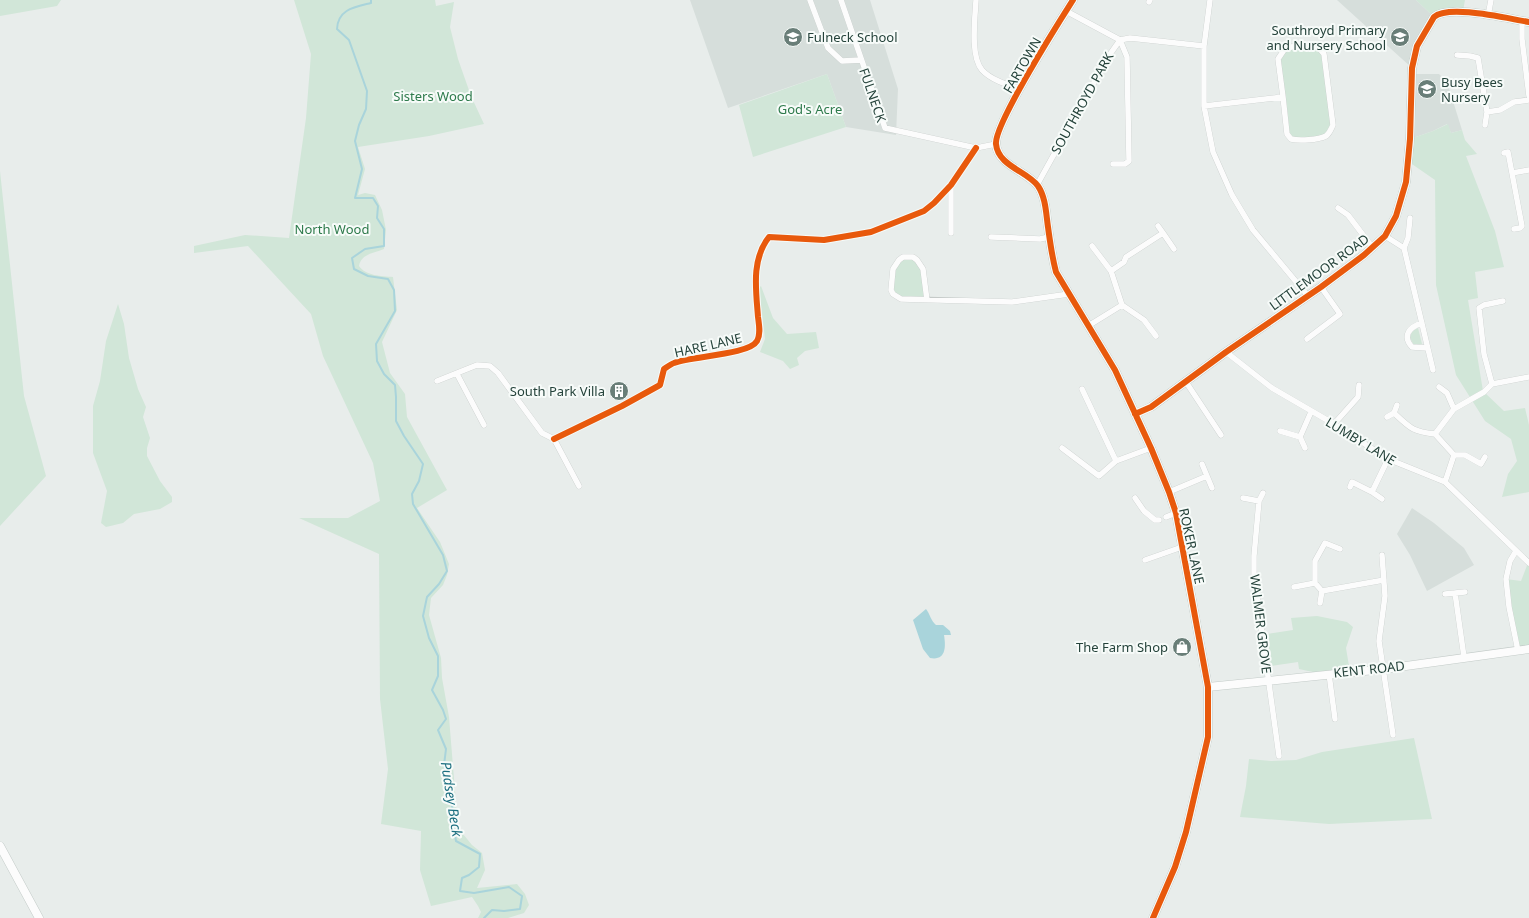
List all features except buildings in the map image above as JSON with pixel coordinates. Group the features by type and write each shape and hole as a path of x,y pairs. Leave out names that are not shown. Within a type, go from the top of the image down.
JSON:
{"street":[{"path":"810,0 828,48 842,61 861,60"},
{"name":"FULNECK","path":"841,0 885,128 976,148 996,144"},
{"path":"976,0 975,52 978,62 982,70 992,77 1020,89"},
{"name":"FARTOWN","path":"996,144 1001,126 1020,89 1073,0"},
{"path":"1210,0 1204,46 1204,106 1213,152 1232,194 1253,230 1308,296"},
{"path":"1488,16 1491,0"},
{"path":"1066,11 1120,40 1130,38 1204,46"},
{"name":"LITTLEMOOR ROAD","path":"1135,414 1151,407 1226,352 1321,287 1373,248 1385,236 1396,216 1406,182 1410,139 1412,68 1417,46 1426,30 1438,14 1451,11 1463,11 1526,21"},
{"path":"1526,21 1522,39 1529,96"},
{"name":"SOUTHROYD PARK","path":"1114,164 1125,164 1129,161 1127,57 1120,40"},
{"name":"SOUTHROYD PARK","path":"1037,185 1108,57 1120,40"},
{"path":"1308,44 1318,47 1324,54 1333,125 1330,131 1325,136 1300,141 1291,139 1287,134 1283,97 1278,59 1284,50 1294,46 1308,44"},
{"path":"1457,55 1478,58 1487,112 1485,125"},
{"path":"1204,106 1283,97"},
{"path":"1487,112 1500,110 1514,102 1529,100"},
{"path":"996,144 1000,155 1009,165 1037,185"},
{"name":"HARE LANE","path":"554,439 622,406 660,385 664,369 674,363 734,352 748,348 757,342 760,332 756,284 757,267 763,245 769,237 824,240 871,232 924,211 951,185 976,148"},
{"path":"1504,153 1508,152 1522,226 1514,229"},
{"path":"1512,173 1529,170"},
{"path":"951,185 951,233"},
{"name":"ROKER LANE","path":"1037,185 1044,196 1052,257 1056,272 1111,364 1135,414 1169,492 1176,513 1208,687 1208,737 1186,832 1175,868 1153,918"},
{"path":"1338,208 1348,215 1373,248"},
{"path":"1410,218 1408,238 1404,248 1433,370"},
{"path":"1158,226 1174,249"},
{"path":"1110,270 1124,262 1126,257 1163,233"},
{"path":"1385,236 1404,248"},
{"path":"991,237 1040,239 1049,237"},
{"path":"1092,246 1110,270 1122,305 1144,320 1156,336"},
{"path":"927,300 921,264 912,257 903,257 893,269 891,278 891,290 893,294 901,299 927,300 1012,302 1069,294"},
{"path":"1307,339 1340,314 1321,287"},
{"path":"1492,384 1484,354 1479,308 1484,305 1503,301"},
{"path":"1088,326 1122,305"},
{"path":"1422,323 1414,326 1408,331 1408,344 1412,348 1427,348"},
{"name":"LUMBY LANE","path":"1226,352 1272,388 1334,424 1388,459 1445,482 1529,563"},
{"path":"437,382 477,366 490,366 498,372 542,433 554,439 579,486"},
{"path":"457,374 484,425"},
{"path":"1435,434 1454,408 1484,392 1492,384 1529,377"},
{"path":"1186,382 1221,435"},
{"path":"1334,424 1358,397 1359,385"},
{"path":"1439,387 1447,393 1454,408"},
{"path":"1082,389 1116,461"},
{"path":"1387,417 1394,413 1397,405"},
{"path":"1300,438 1311,412"},
{"path":"1394,413 1412,430 1422,433 1435,434 1454,455 1465,455 1481,464 1485,457"},
{"path":"1280,431 1300,438 1305,448"},
{"path":"1062,448 1099,476 1116,461 1150,448"},
{"path":"1445,482 1454,455"},
{"path":"1372,492 1388,459"},
{"path":"1202,464 1212,488"},
{"path":"1169,492 1207,476"},
{"path":"1350,487 1352,482 1382,499"},
{"name":"WALMER GROVE","path":"1263,493 1259,501 1254,556 1254,575 1279,756"},
{"path":"1135,498 1144,510 1155,520 1159,520"},
{"path":"1243,498 1259,501"},
{"path":"1166,517 1176,513"},
{"path":"1320,603 1322,591 1316,583 1315,561 1325,542 1340,548"},
{"path":"1145,560 1182,547"},
{"path":"1516,551 1510,561 1506,579 1509,607 1518,651"},
{"path":"1382,555 1385,596 1379,641 1393,735"},
{"path":"1322,591 1384,580"},
{"path":"1294,587 1316,583"},
{"path":"1445,594 1465,592"},
{"path":"1455,593 1464,657"},
{"name":"KENT ROAD","path":"1208,687 1384,669 1529,649"},
{"path":"1329,674 1335,719"},
{"path":"0,846 39,918"}],"shaded area":[{"name":"Fulneck School","path":"690,0 870,0 898,89 896,135 846,127 827,74 728,108"},
{"name":"Southroyd Primary and Nursery School","path":"1337,0 1416,0 1434,17 1426,30 1412,68"},
{"path":"1412,74 1439,74 1447,82 1462,130 1451,133 1447,124 1433,131 1410,139"},
{"path":"1412,508 1434,523 1464,548 1474,565 1427,591 1410,555 1397,534"}],"green space":[{"path":"0,0 61,0 57,6 0,16"},
{"name":"North Wood","path":"294,0 435,0 436,6 454,2 450,27 458,59 471,96 484,124 429,136 358,147 365,169 358,195 365,193 375,195 382,210 386,230 384,249 365,256 360,262 359,266 370,274 393,277 397,310 382,342 390,373 405,394 407,417 447,490 417,508 440,542 449,564 443,585 431,598 429,615 441,658 442,678 449,717 458,828 472,845 482,853 485,870 477,888 517,884 525,894 529,905 524,913 508,918 478,918 481,912 472,897 431,906 420,870 421,831 381,824 388,769 380,699 379,554 299,518 348,518 380,501 373,463 323,356 311,314 248,246 194,253 194,246 245,235 289,238 306,118 311,54"},
{"path":"1416,0 1465,0 1463,11 1434,17"},
{"path":"1308,44 1324,54 1333,125 1325,136 1297,141 1287,134 1278,59 1284,50"},
{"name":"God's Acre","path":"827,74 846,127 753,157 739,105"},
{"path":"1448,124 1451,133 1462,130 1465,140 1477,154 1466,156 1495,231 1504,267 1475,272 1478,298 1468,300 1483,391 1504,411 1525,408 1529,425 1529,492 1502,497 1508,474 1517,461 1511,439 1485,421 1456,375 1436,285 1435,180 1409,162 1410,139"},
{"path":"0,171 24,396 46,476 0,526"},
{"path":"908,257 921,264 927,300 901,299 893,294 895,264"},
{"path":"761,286 773,318 787,334 816,332 819,348 805,351 797,358 799,365 790,369 783,361 760,352 765,339 759,288"},
{"path":"118,304 124,324 129,358 138,389 146,407 143,417 150,438 147,448 147,456 160,481 172,497 172,502 160,509 134,514 123,523 106,527 101,523 107,491 93,453 93,406 100,381 106,341"},
{"path":"1418,328 1422,344 1414,345 1410,338 1412,331"},
{"path":"1528,563 1529,649 1518,651 1506,579 1521,581"},
{"path":"1317,616 1347,622 1353,627 1346,648 1350,672 1322,674 1299,669 1298,662 1271,666 1267,634 1293,630 1291,618"},
{"path":"1414,738 1432,819 1329,824 1240,817 1249,759 1271,761 1296,760 1322,752"}],"water":[{"path":"926,609 934,623 936,625 943,625 950,631 951,635 944,635 944,652 939,657 935,658 930,658 923,649 913,620"}],"waterway":[{"name":"Pudsey Beck","path":"371,0 371,3 353,8 344,13 340,17 337,29 349,40 367,91 366,109 359,125 355,141 362,169 355,198 373,198 378,206 377,218 384,229 384,246 365,249 352,258 354,269 368,276 388,279 394,290 395,311 376,344 377,361 384,374 395,385 396,421 404,436 423,464 419,481 412,494 413,504 443,555 447,571 439,584 427,597 423,616 429,638 438,656 438,676 432,690 443,710 446,719 438,730 446,749 444,765 452,802 453,824 456,841 480,854 479,867 469,875 462,878 460,891 474,893 509,887 522,896 520,909 504,911 492,910 484,918"}],"cycle path":[{"path":"1073,0 1016,96 998,133 996,144 998,152 1002,158 1033,181 1041,191 1045,206 1051,250 1056,272 1115,370 1151,448 1176,513 1208,687 1208,737 1186,832 1175,867 1153,918"},
{"path":"1135,414 1151,407 1226,352 1321,287 1364,255 1385,236 1396,216 1406,182 1410,139 1412,68 1417,46 1434,17 1442,13 1465,12 1529,22"},
{"path":"554,439 622,406 660,385 664,369 673,363 732,352 752,346 757,341 759,335 756,286 757,265 759,255 769,237 824,240 871,232 924,211 951,185 976,148"}],"place":[{"name":"Fulneck School","path":"793,37"},
{"name":"Southroyd Primary and Nursery School","path":"1400,37"},
{"name":"Busy Bees Nursery","path":"1427,89"},
{"name":"South Park Villa","path":"619,391"},
{"name":"The Farm Shop","path":"1182,647"}],"park label":[{"name":"Sisters Wood","path":"433,96"}]}
